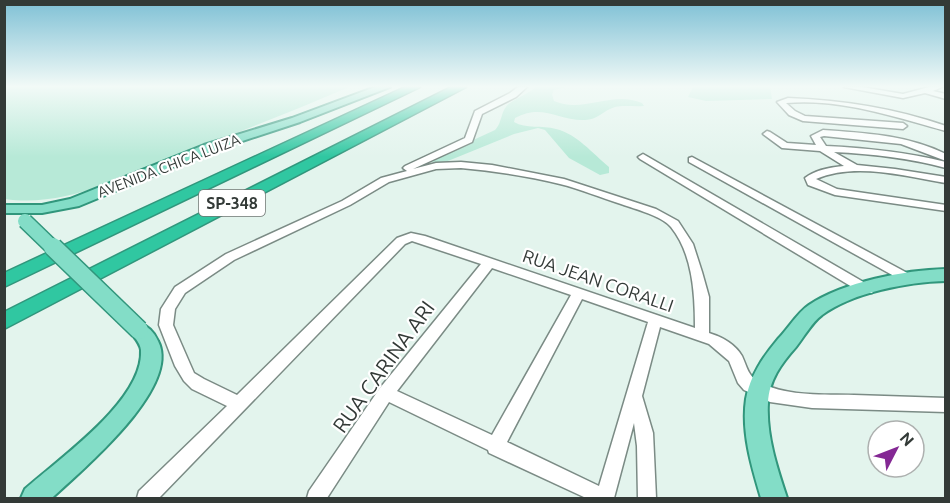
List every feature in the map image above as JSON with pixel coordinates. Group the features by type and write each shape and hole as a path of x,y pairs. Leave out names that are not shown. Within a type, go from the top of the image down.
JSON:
{"highway":[{"name":"SP-348","path":"4,281 364,110"},
{"name":"SP-348","path":"4,321 414,110"}],"main road":[{"name":"AVENIDA CHICA LUIZA","path":"16,213 74,203 208,148 322,110"},
{"path":"16,213 152,334 150,369 143,387 104,433 34,498"},
{"path":"774,498 756,414 759,390 766,370 815,310 838,299 907,278 945,275"}],"street":[{"path":"146,498 238,404 189,377 152,334 167,317 172,300 190,281 230,257 346,203 469,140 478,113 483,110"},
{"path":"789,110 803,118 903,126"},
{"path":"884,110 945,129"},
{"path":"767,134 785,146 885,153 945,165"},
{"path":"857,170 823,149 815,136 817,134 897,139 926,148 945,158"},
{"path":"642,157 867,290"},
{"path":"692,160 907,278"},
{"path":"391,178 446,165 492,168 578,186 652,211 677,226 687,244 702,297 702,335"},
{"path":"945,180 857,170 835,170 818,173 810,178 812,183 835,192 945,208"},
{"name":"RUA JEAN CORALLI","path":"238,404 404,239 418,238 655,321 702,335 728,350 735,358 743,378 759,390"},
{"name":"RUA CARINA ARI","path":"316,498 386,393 489,262"},
{"path":"495,447 578,294"},
{"path":"386,393 605,498 655,321"},
{"path":"759,390 770,395 812,401 945,405"},
{"path":"634,396 643,420 647,498"}],"green space":[{"path":"4,110 292,110 116,181 72,195 27,201 5,199"},
{"path":"504,110 606,110 589,120 575,120 534,112 515,118 514,122 564,131 609,167 609,173 600,175 569,158 545,130 538,128 514,134 443,163 433,163 432,159 495,130"}]}
